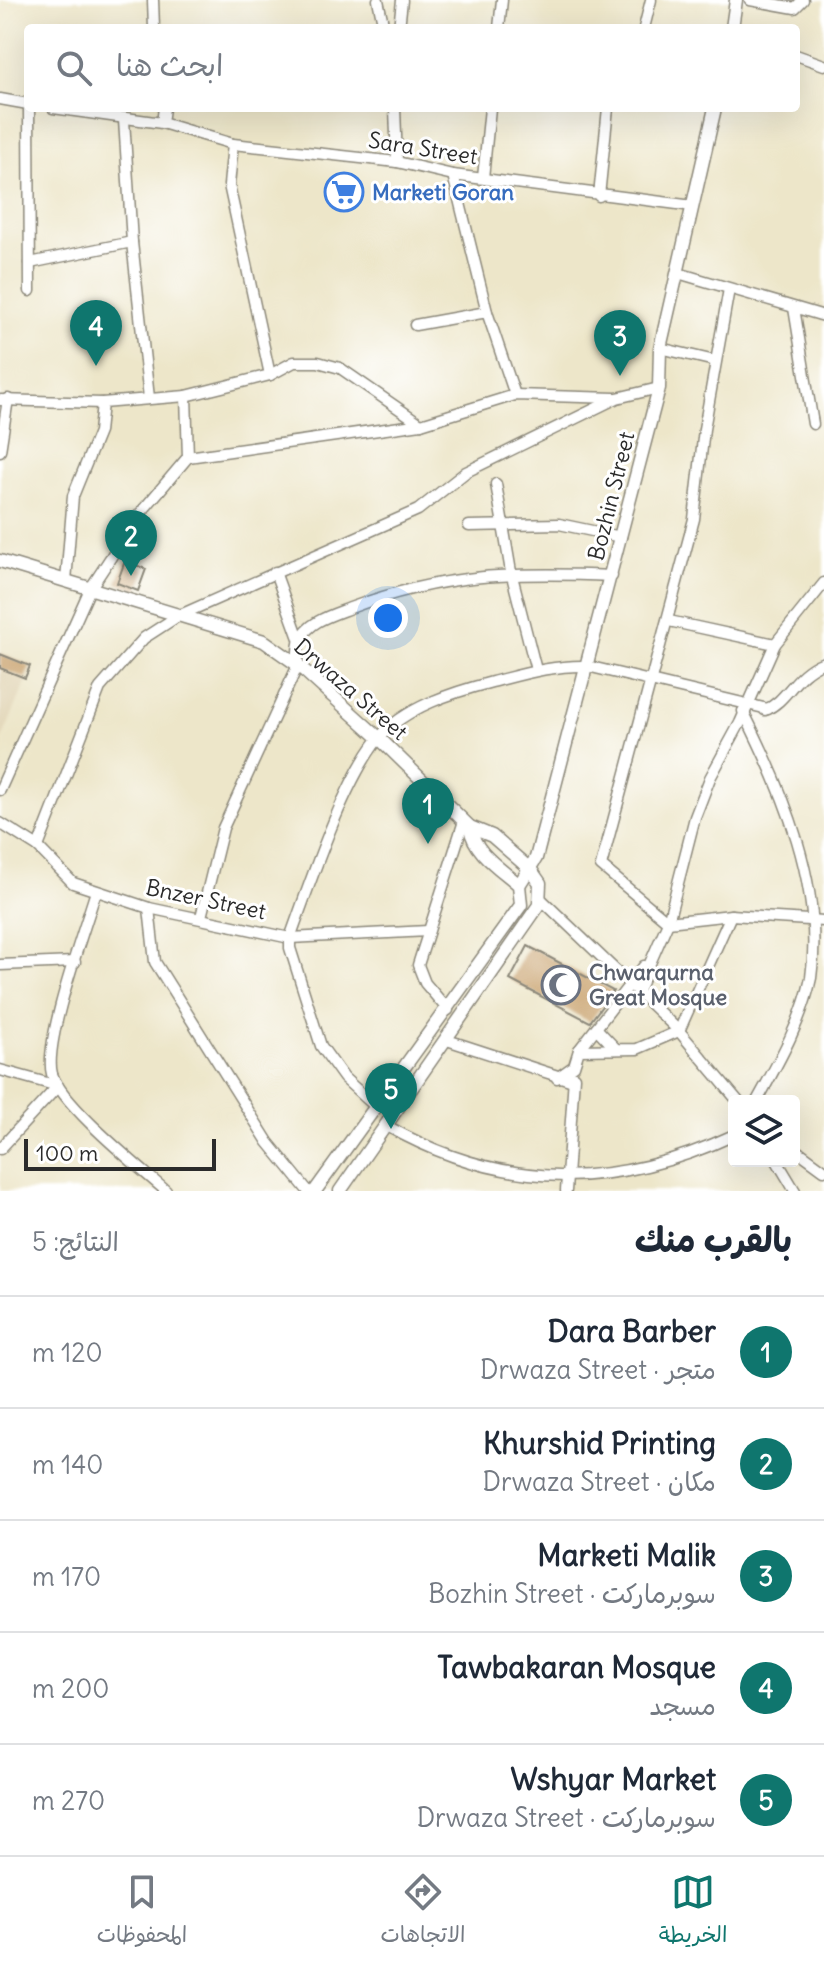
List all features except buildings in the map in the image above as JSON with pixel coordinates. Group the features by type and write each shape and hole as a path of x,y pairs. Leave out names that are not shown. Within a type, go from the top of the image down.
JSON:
{"street":[{"path":"153,0 154,24"},
{"path":"378,0 383,24"},
{"path":"399,24 402,0"},
{"path":"499,24 502,0"},
{"path":"645,24 651,0"},
{"path":"733,24 736,0"},
{"path":"750,0 795,8 803,0"},
{"path":"800,56 824,65"},
{"path":"0,99 24,105"},
{"path":"28,112 30,291"},
{"name":"Sara Street","path":"77,112 162,123 233,144 397,162 453,175 693,206"},
{"path":"162,123 163,112"},
{"path":"395,112 397,162"},
{"path":"483,178 490,112"},
{"path":"599,196 608,112"},
{"name":"Bozhin Street","path":"519,885 531,870 612,576 659,388 660,348 714,112"},
{"path":"124,120 132,242 149,398"},
{"path":"233,144 229,185 270,375"},
{"path":"453,175 487,312 515,395"},
{"path":"30,263 132,242"},
{"path":"678,273 824,316"},
{"path":"729,289 715,361 694,519 653,682 601,866 668,922 731,915 820,920"},
{"path":"794,308 813,424"},
{"path":"415,325 487,312"},
{"path":"660,348 715,361"},
{"path":"0,451 4,400 102,403 186,396 270,375 294,362 318,362 340,368 421,424"},
{"path":"38,847 100,688 144,638 178,616 418,510 466,472 617,398 659,388"},
{"path":"0,790 90,589 138,516 188,457 421,424 515,395 617,398"},
{"path":"186,396 188,457"},
{"path":"66,581 73,496 99,432 102,403"},
{"path":"496,484 511,572 536,670"},
{"path":"469,526 559,524 621,537"},
{"name":"Drwaza Street","path":"0,561 264,641 298,665 379,738 467,824 492,836 531,870 540,883 541,899"},
{"path":"201,917 223,828 298,665 300,641 275,572"},
{"path":"300,641 317,621 401,590 456,578 511,572 612,576"},
{"path":"566,1191 574,1066 579,1050 633,990 655,952 668,922 702,799 743,707 775,644 824,583"},
{"path":"669,621 775,644"},
{"path":"377,1108 344,1078 321,1046 290,938 340,813 379,738 407,716 440,698 536,670 587,666 743,707 768,709 799,676 823,662"},
{"path":"743,707 790,811 820,920 805,1000 760,1095"},
{"name":"Bnzer Street","path":"0,823 38,847 73,883 149,908 290,938 428,931"},
{"path":"448,1010 420,975 418,965 467,824"},
{"name":"Drwaza Street","path":"467,824 481,852 519,885"},
{"path":"315,1191 521,905 519,885"},
{"path":"96,891 52,1047 51,1068 58,1086 165,1191"},
{"path":"340,1191 447,1040 541,899 679,1031 733,1095"},
{"path":"149,908 155,962 268,1142 308,1191"},
{"path":"579,1050 637,1049 679,1031 731,915"},
{"path":"0,965 75,962"},
{"path":"596,1028 616,1049"},
{"path":"447,1040 573,1081"},
{"path":"557,1078 574,1066"},
{"path":"0,1070 58,1086"},
{"path":"0,1149 58,1086"},
{"path":"387,1126 448,1162 521,1185"},
{"path":"587,1188 649,1172 728,1138"},
{"path":"800,1152 824,1170"},
{"path":"781,1167 795,1191"},
{"path":"557,1190 572,1190"}],"shaded area":[{"path":"0,652 33,665 0,744"}],"place":[{"name":"Marketi Goran","path":"344,192"},
{"name":"Tawbakaran Mosque","path":"96,366"},
{"name":"Marketi Malik","path":"620,376"},
{"name":"Khurshid Printing","path":"131,576"},
{"name":"Dara Barber","path":"428,844"},
{"name":"Chwarqurna Great Mosque","path":"561,985"},
{"name":"Wshyar Market","path":"391,1129"}]}
